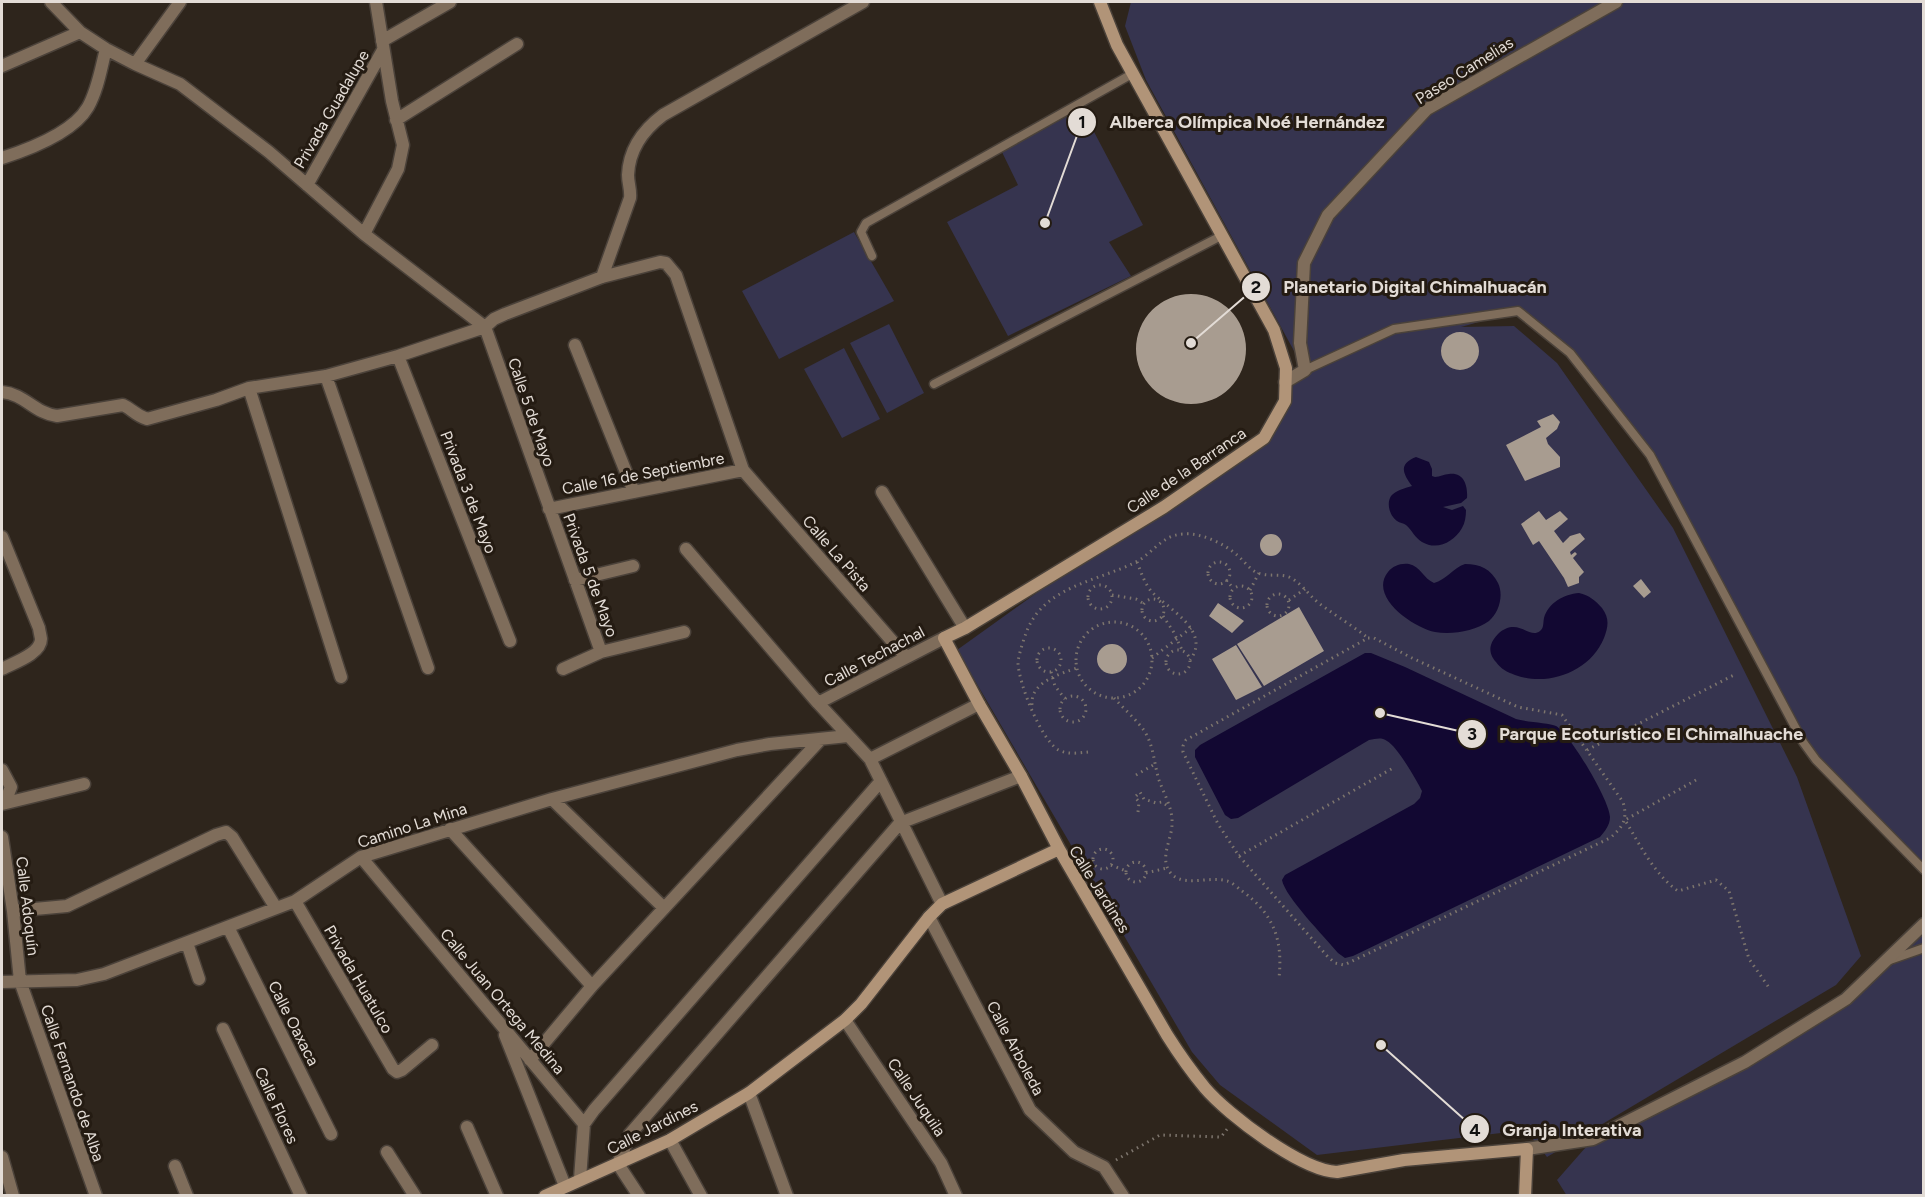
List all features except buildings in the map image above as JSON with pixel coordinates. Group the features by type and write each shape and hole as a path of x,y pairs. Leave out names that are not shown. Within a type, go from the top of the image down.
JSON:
{"main road":[{"name":"Calle de la Barranca","path":"944,638 965,628 1164,507 1264,438 1284,401 1286,368 1274,330 1132,74 1117,45 1100,2"},
{"path":"944,638 1059,849"},
{"name":"Calle Jardines","path":"545,1196 563,1190 580,1179 670,1140 749,1094 845,1020 861,1004 929,917 942,904 1059,849 1182,1059 1207,1090 1268,1142 1326,1172 1404,1160 1527,1149"},
{"path":"1525,1196 1527,1149"}],"street":[{"path":"51,2 80,32 106,49 180,84 269,152 364,234 485,327"},
{"path":"135,64 180,2"},
{"path":"364,234 398,169 403,146 396,120 376,2"},
{"path":"383,46 450,2"},
{"path":"602,277 630,198 631,188 628,176 632,153 651,124 663,115 863,2"},
{"name":"Paseo Camelias","path":"1305,370 1300,343 1304,263 1328,215 1427,109 1616,2"},
{"path":"2,66 80,32"},
{"path":"396,120 517,44"},
{"name":"Privada Guadalupe","path":"307,185 383,46"},
{"path":"2,158 23,151 75,123 88,107 97,85 106,49"},
{"path":"2,392 14,393 47,414 57,416 123,405 136,416 147,419 216,400 249,388 326,376 398,356 485,327 494,319 505,314 602,277 660,262 666,263 676,275 743,470"},
{"name":"Calle 5 de Mayo","path":"485,327 549,509"},
{"path":"575,345 634,492"},
{"name":"Privada 3 de Mayo","path":"398,356 510,641"},
{"path":"1285,382 1305,370"},
{"path":"326,376 428,668"},
{"path":"249,388 341,677"},
{"name":"Calle 16 de Septiembre","path":"549,509 743,470"},
{"name":"Calle La Pista","path":"743,470 906,657"},
{"path":"882,492 965,628"},
{"name":"Privada 5 de Mayo","path":"549,509 601,652"},
{"path":"2,537 41,638 39,647 33,652 2,669"},
{"path":"686,549 870,759 942,904"},
{"path":"575,580 633,566"},
{"name":"Privada 5 de Mayo","path":"563,669 601,652 684,632"},
{"name":"Calle Techachal","path":"819,703 944,638"},
{"path":"870,759 979,704"},
{"name":"Camino La Mina","path":"2,982 77,980 104,974 295,901 361,857 552,799 737,750 770,744 848,736"},
{"path":"530,1060 663,907 821,739"},
{"path":"2,770 10,787 2,804"},
{"path":"639,1196 618,1164 630,1134 900,823 1021,776"},
{"path":"580,1179 584,1124 881,781"},
{"path":"2,804 84,784"},
{"path":"552,799 663,907"},
{"path":"450,829 592,986"},
{"path":"13,911 67,906 226,832 232,837 276,908"},
{"name":"Calle Adoquín","path":"2,837 20,981"},
{"name":"Calle Juan Ortega Medina","path":"361,857 584,1124"},
{"name":"Privada Huatulco","path":"295,901 390,1066 397,1072 432,1045"},
{"name":"Calle Arboleda","path":"929,917 1030,1110 1074,1152 1104,1167"},
{"path":"1527,1149 1593,1139 1728,1071 1846,999 1923,924"},
{"name":"Calle Oaxaca","path":"228,927 331,1134"},
{"path":"187,943 199,980"},
{"name":"Calle Fernando de Alba","path":"20,981 96,1196"},
{"name":"Calle Juquila","path":"845,1020 941,1163 956,1196"},
{"name":"Calle Flores","path":"223,1029 301,1196"},
{"path":"503,1029 563,1190"},
{"path":"749,1094 787,1196"},
{"path":"467,1127 497,1196"},
{"path":"670,1140 701,1196"},
{"path":"387,1152 415,1196"},
{"path":"2,1157 13,1196"},
{"path":"175,1166 187,1196"},
{"path":"1104,1167 1123,1196"}],"lane":[{"path":"872,256 861,231 866,224 1132,74"},
{"path":"934,384 1223,235"},
{"path":"1305,370 1394,329 1518,311 1570,353 1650,455 1803,742 1816,760 1923,870"},
{"path":"1884,962 1923,948"}],"path":[{"path":"1088,752 1067,753 1057,749 1035,716 1026,696 1018,662 1030,624 1047,603 1078,584 1145,558 1163,540 1184,534 1222,544 1236,553 1254,571 1288,577 1301,585 1319,604 1368,638"},
{"path":"1137,562 1149,588 1191,628 1196,648 1189,668 1182,673 1174,674 1167,668 1166,660 1169,652 1182,650 1187,653 1190,660"},
{"path":"1222,562 1228,567 1230,574 1226,580 1216,583 1211,580 1208,570 1212,564 1222,562"},
{"path":"1250,591 1259,573"},
{"path":"1095,578 1097,586"},
{"path":"1226,580 1234,589"},
{"path":"1097,586 1106,587 1112,595 1108,607 1100,609 1093,607 1089,600 1088,596 1092,589 1097,586"},
{"path":"1243,586 1250,591 1252,596 1250,602 1242,607 1232,603 1230,596 1234,589 1243,586"},
{"path":"1289,600 1282,594 1274,594 1268,599 1267,609 1276,616 1283,615 1288,610 1289,600 1305,589"},
{"path":"1112,595 1136,599 1144,604"},
{"path":"1153,599 1160,602 1164,608 1163,616 1154,622 1148,620 1142,612 1144,604 1153,599"},
{"path":"1163,616 1182,650"},
{"path":"1113,622 1126,623 1138,630 1147,639 1152,658 1148,678 1140,688 1130,695 1114,698 1106,697 1090,689 1079,675 1077,668 1077,652 1081,640 1100,624 1113,622"},
{"path":"1152,658 1191,628"},
{"path":"1368,638 1374,638 1518,707 1562,715 1587,750 1623,802 1626,812 1620,830 1610,838 1344,965 1335,963 1328,957 1239,856 1218,824 1183,746 1186,741 1368,638"},
{"path":"1052,672 1042,670 1037,663 1044,649 1055,650 1060,655 1059,666 1052,672 1052,678 1065,699"},
{"path":"1035,716 1031,703 1036,689 1052,678 1077,668"},
{"path":"1587,750 1736,674"},
{"path":"1075,697 1082,701 1085,712 1077,722 1068,722 1061,716 1059,708 1065,699 1075,697"},
{"path":"1114,698 1144,731 1153,750 1172,824 1166,856 1167,868 1175,877 1184,881 1210,879 1228,881 1247,894 1265,911 1274,928 1280,948 1279,978"},
{"path":"1136,776 1155,764"},
{"path":"1239,856 1393,768"},
{"path":"1625,820 1696,780"},
{"path":"1138,812 1139,802 1135,797 1140,792 1144,799 1156,803 1162,802 1169,807"},
{"path":"1625,820 1667,884 1678,891 1716,880 1729,891 1749,959 1770,989"},
{"path":"1101,849 1108,850 1112,855 1111,865 1102,870 1096,867 1092,858 1095,852 1101,849"},
{"path":"1111,865 1126,871 1130,879 1136,882 1143,880 1146,873 1144,865 1138,862 1132,863 1126,871"},
{"path":"1146,873 1167,868"},
{"path":"1104,1167 1160,1135 1221,1137 1237,1117"}],"shaded area":[{"path":"1131,2 1923,2 1923,870 1803,742 1650,455 1570,353 1518,311 1461,327 1514,326 1557,363 1673,528 1797,777 1861,956 1836,985 1547,1157 1526,1130 1317,1155 1220,1085 1192,1052 957,650 1276,421 1288,384 1305,371 1146,80 1125,26"},
{"path":"1082,109 1143,225 1109,242 1131,276 1008,336 947,222 1018,185 1001,150"},
{"path":"854,232 894,301 779,359 742,291"},
{"path":"889,324 924,393 887,413 850,343"},
{"path":"844,348 880,419 842,438 804,369"},
{"path":"1416,457 1429,462 1432,476 1458,475 1466,485 1467,498 1461,503 1443,507 1452,510 1463,506 1466,510 1459,533 1445,544 1433,546 1422,542 1406,525 1398,522 1392,516 1390,510 1391,496 1412,486 1406,477 1404,466"},
{"path":"1465,564 1480,566 1488,571 1498,583 1501,593 1500,604 1493,618 1470,630 1449,633 1426,629 1396,610 1384,591 1383,582 1388,572 1397,565 1413,565 1434,583"},
{"path":"1579,593 1597,603 1605,612 1607,619 1604,638 1598,650 1589,660 1567,674 1541,679 1515,675 1498,664 1490,650 1498,634 1511,627 1532,633 1540,631 1546,613 1553,604 1562,597"},
{"path":"1365,653 1371,653 1405,667 1516,719 1556,726 1570,741 1588,768 1604,797 1610,817 1600,837 1345,958 1338,953 1298,906 1282,880 1285,875 1414,804 1420,798 1422,791 1401,756 1385,740 1369,740 1238,818 1231,819 1225,815 1195,757 1195,750 1200,745"},
{"path":"1923,924 1923,1195 1567,1196 1557,1180 1593,1139 1728,1071 1846,999"}],"place":[{"name":"Alberca Olímpica Noé Hernández","path":"1045,223"},
{"name":"Planetario Digital Chimalhuacán","path":"1191,343"},
{"name":"Parque Ecoturístico El Chimalhuache","path":"1380,713"},
{"name":"Granja Interativa","path":"1381,1045"}]}
